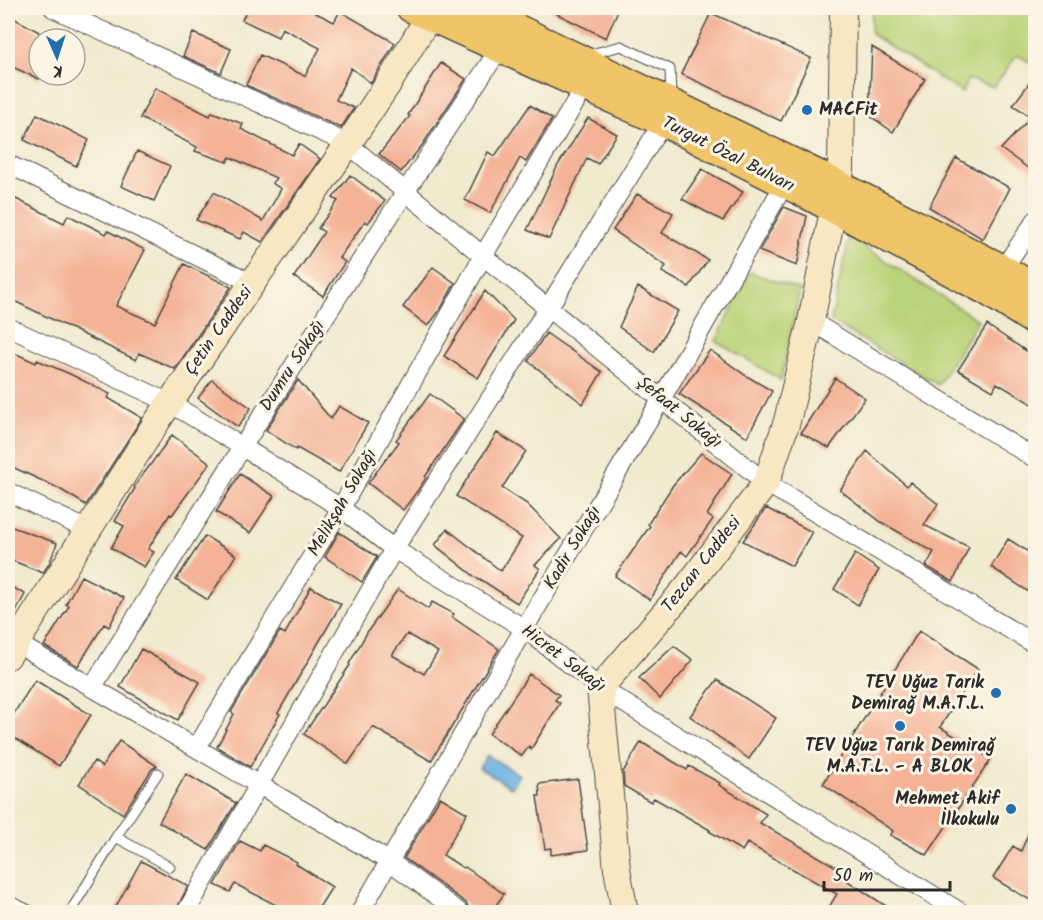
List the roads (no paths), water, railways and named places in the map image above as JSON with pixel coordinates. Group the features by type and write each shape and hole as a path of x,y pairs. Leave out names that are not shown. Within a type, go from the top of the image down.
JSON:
{"main road":[{"name":"Turgut Özal Bulvarı","path":"475,8 577,57 785,183 836,197 1035,322"},
{"name":"Turgut Özal Bulvarı","path":"425,11 585,86 667,113 836,197 1003,269 1035,289"}],"street":[{"name":"Şefaat Sokağı","path":"53,8 348,144 483,256 766,483 1035,645"},
{"name":"Tezcan Caddesi","path":"600,688 687,586 766,483 787,421 811,321 841,170 843,8"},
{"name":"Çetin Caddesi","path":"10,646 170,403 348,144 425,11"},
{"name":"Dumru Sokağı","path":"92,688 241,446 405,190 500,48"},
{"path":"483,256 585,86"},
{"path":"186,912 394,549 548,308 667,113"},
{"path":"8,164 252,284"},
{"name":"Kadir Sokağı","path":"360,912 662,398 785,183"},
{"path":"1003,269 1035,220"},
{"name":"Melikşah Sokağı","path":"197,747 341,508 483,256"},
{"path":"811,321 1031,456"},
{"name":"Hicret Sokağı","path":"8,327 170,403 241,446 341,508 394,549 525,628 600,688 960,912"},
{"path":"8,492 88,530"},
{"path":"10,646 92,688 259,783 389,861 459,912"},
{"path":"600,688 617,868 625,912"}],"lane":[{"path":"70,912 158,773"},
{"path":"116,837 170,867"},
{"path":"8,900 33,912"}],"water":[{"path":"487,755 520,775 512,788 479,768"}],"place":[{"name":"MACFit","path":"807,110"},
{"name":"TEV Uğuz Tarık Demirağ M.A.T.L.","path":"996,693"},
{"name":"TEV Uğuz Tarık Demirağ M.A.T.L. - A BLOK","path":"900,726"},
{"name":"Mehmet Akif İlkokulu","path":"1011,809"}]}
